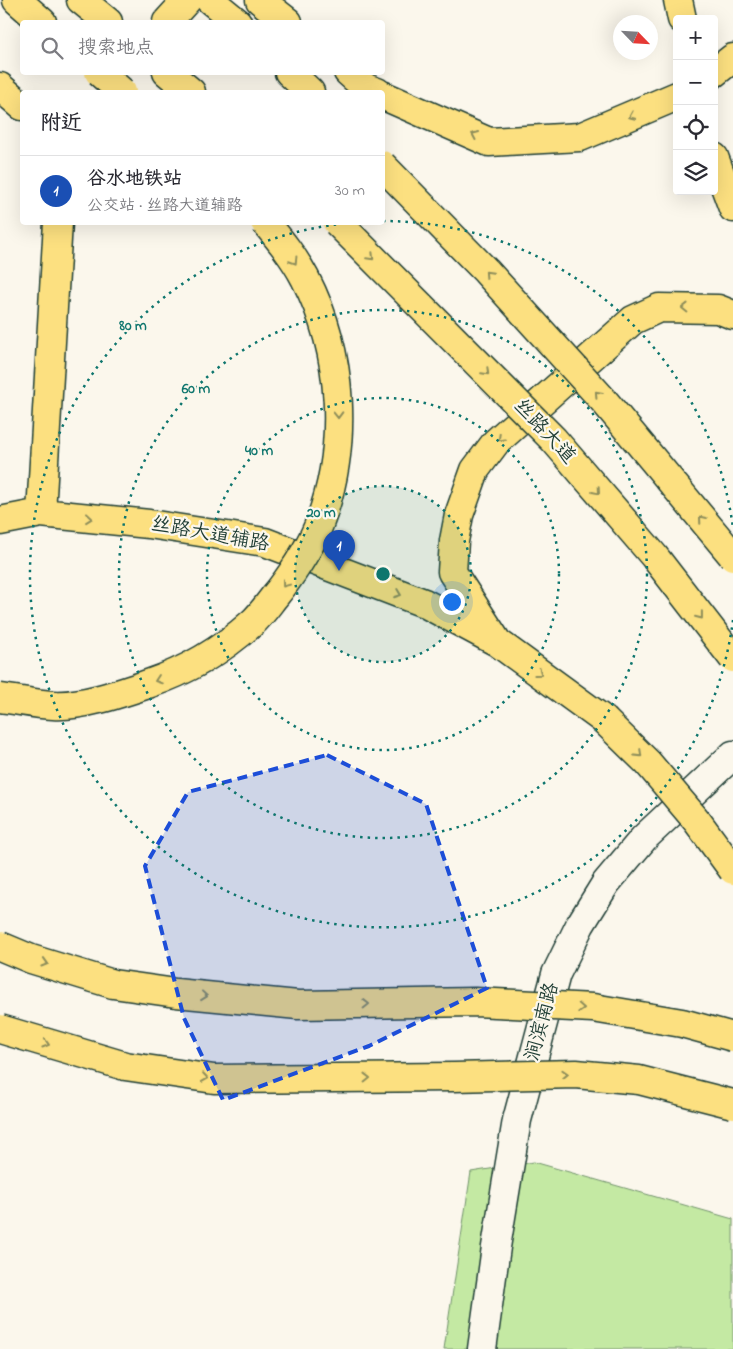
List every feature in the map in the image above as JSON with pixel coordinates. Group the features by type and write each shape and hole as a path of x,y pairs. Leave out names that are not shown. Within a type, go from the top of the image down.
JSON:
{"main road":[{"path":"17,0 40,20"},
{"path":"80,0 105,20"},
{"path":"169,20 186,0"},
{"path":"210,0 235,20"},
{"path":"260,0 285,20"},
{"path":"678,0 681,15"},
{"path":"718,70 733,58"},
{"path":"102,75 120,90"},
{"path":"107,90 120,75"},
{"path":"171,75 189,90"},
{"path":"292,75 308,90"},
{"path":"351,75 366,88 372,90"},
{"path":"0,87 20,104"},
{"path":"385,96 489,142 580,137 673,98"},
{"path":"385,167 486,271 605,402 733,556"},
{"path":"718,168 733,208"},
{"path":"41,513 58,225"},
{"path":"0,698 54,705 94,700 168,677 212,655 253,622 288,580 318,528 335,471 338,424 337,382 326,330 305,278 284,244 268,225"},
{"name":"丝路大道","path":"340,225 554,440 654,556 733,658"},
{"path":"497,642 452,572 454,541 459,515 475,470 496,442 632,320 659,308 718,309 733,315"},
{"name":"丝路大道辅路","path":"0,521 41,513 150,524 265,542 424,604 497,642 604,720 648,763 697,822 733,870"},
{"path":"0,946 113,984 176,993 298,1005 476,1002 593,1008 682,1023 733,1037"},
{"path":"0,1029 125,1066 214,1079 576,1074 639,1080 733,1104"}],"street":[{"name":"涧滨南路","path":"482,1349 517,1120 556,974 580,925 606,883 644,838 733,755"}],"highlighted area":[{"path":"327,755 426,804 487,988 369,1046 223,1100 184,1018 145,866 188,792"}],"green space":[{"path":"534,1162 733,1219 733,1349 444,1349 471,1172"}],"place":[{"name":"谷水地铁站","path":"339,571"}]}
